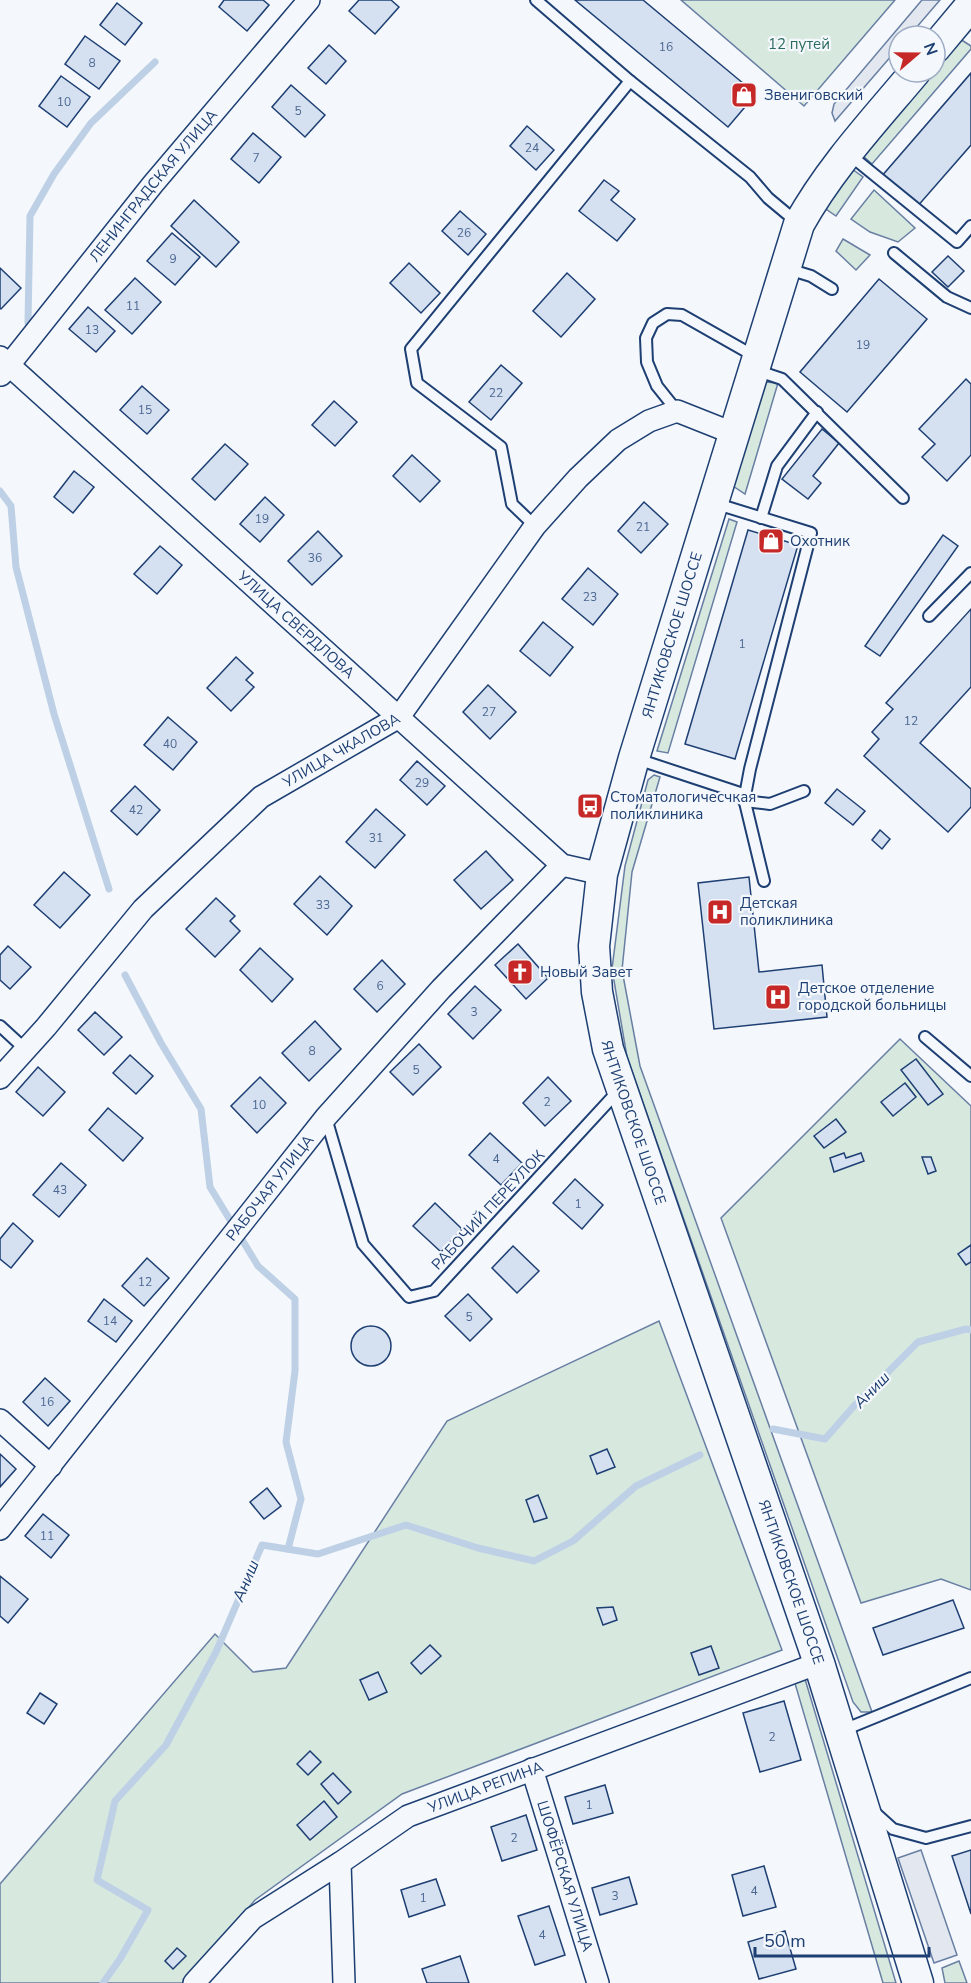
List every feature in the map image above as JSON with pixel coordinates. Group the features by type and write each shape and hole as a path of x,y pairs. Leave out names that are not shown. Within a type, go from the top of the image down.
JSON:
{"main road":[{"path":"947,34 971,5"},
{"path":"791,247 808,208 847,153 905,84"},
{"name":"ЯНТИКОВСКОЕ ШОССЕ","path":"791,247 634,758 602,874 594,946 596,981 608,1049 819,1663 918,1983"}],"street":[{"name":"ЛЕНИНГРАДСКАЯ УЛИЦА","path":"3,366 309,0"},
{"name":"УЛИЦА СВЕРДЛОВА","path":"3,366 399,717 562,865 602,874"},
{"name":"УЛИЦА ЧКАЛОВА","path":"0,1077 46,1027 143,909 261,797 399,717 535,526 578,478 618,440 649,421 677,411"},
{"path":"677,411 735,434"},
{"name":"РАБОЧАЯ УЛИЦА","path":"0,1529 326,1117 441,989 562,865"},
{"path":"0,1420 51,1466"},
{"name":"УЛИЦА РЕПИНА","path":"194,1983 253,1918 340,1863 408,1816 819,1663"},
{"name":"ШОФЁРСКАЯ УЛИЦА","path":"532,1769 598,1983"},
{"path":"340,1863 346,1979"}],"lane":[{"path":"536,0 630,81 750,177 768,198 791,247 811,276 832,289"},
{"path":"535,526 512,504 501,447 417,383 411,349 630,81"},
{"path":"847,153 957,242 971,226"},
{"path":"894,253 947,297 971,308"},
{"path":"677,411 657,386 647,362 646,338 653,324 667,314 682,315 782,379 903,498"},
{"path":"761,518 777,466 817,412"},
{"path":"714,503 811,533 750,769 744,801"},
{"path":"928,616 971,573"},
{"path":"634,758 743,794 764,882"},
{"path":"744,801 770,804 804,791"},
{"path":"0,1026 26,1049"},
{"path":"925,1037 971,1076"},
{"name":"РАБОЧИЙ ПЕРЕУЛОК","path":"326,1117 363,1244 410,1297 434,1291 621,1088"},
{"path":"840,1731 971,1678"},
{"path":"862,1802 893,1829 926,1838 971,1826"}],"green space":[{"name":"12 путей","path":"681,0 895,0 804,106"},
{"path":"960,39 971,46 971,49 947,77 947,55"},
{"path":"923,84 941,84 872,164 862,155"},
{"path":"852,169 863,177 836,216 823,207"},
{"path":"874,190 915,228 898,242 870,232 851,219"},
{"path":"843,239 870,255 856,270 836,251"},
{"path":"765,382 778,383 745,494 730,484"},
{"path":"729,519 737,522 668,753 657,751"},
{"path":"654,775 660,777 632,872 622,970 640,1066 872,1712 861,1712 853,1702 627,1057 612,969 625,866 648,780"},
{"path":"900,1039 971,1106 971,1590 941,1579 861,1603 721,1218"},
{"path":"659,1321 782,1650 402,1794 255,1900 185,1983 0,1983 0,1884 215,1634 253,1672 286,1668 447,1421"},
{"path":"805,1679 896,1983 883,1983 794,1680"},
{"path":"959,1961 967,1983 945,1983 942,1968"}],"shaded area":[{"path":"922,0 940,0 919,24 902,24"},
{"path":"887,41 887,61 835,121 832,113 834,104"},
{"path":"921,1850 957,1955 934,1963 898,1858"}],"building":[{"path":"224,0 263,0 269,5 247,31 219,7"},
{"path":"359,0 391,0 399,7 375,34 349,11"},
{"path":"575,0 643,0 756,94 728,127"},
{"path":"117,3 142,23 125,45 100,25"},
{"path":"85,36 120,61 99,89 65,64"},
{"path":"329,45 346,61 326,84 308,68"},
{"path":"971,73 971,145 916,208 881,177"},
{"path":"61,76 90,97 67,127 39,106"},
{"path":"291,85 325,115 305,137 272,107"},
{"path":"527,126 554,150 536,170 510,146"},
{"path":"253,133 281,157 259,183 231,159"},
{"path":"604,180 619,191 611,200 635,219 617,241 579,211"},
{"path":"194,200 239,242 216,267 171,226"},
{"path":"460,211 486,234 468,255 442,231"},
{"path":"172,233 200,257 175,285 147,261"},
{"path":"948,256 964,271 948,287 932,272"},
{"path":"409,263 440,293 421,313 390,283"},
{"path":"0,268 21,288 1,309 0,308"},
{"path":"567,273 595,299 561,337 533,311"},
{"path":"135,278 161,302 132,334 105,310"},
{"path":"879,279 927,319 847,412 800,372"},
{"path":"88,307 115,331 96,352 69,329"},
{"path":"501,365 522,383 491,420 469,402"},
{"path":"966,379 971,384 971,455 947,481 922,457 935,444 919,429"},
{"path":"142,386 169,410 147,434 120,410"},
{"path":"334,401 357,422 335,446 312,425"},
{"path":"822,429 839,443 813,476 821,483 808,499 782,479"},
{"path":"225,444 248,464 215,500 192,479"},
{"path":"412,455 440,481 420,502 393,476"},
{"path":"74,471 94,487 73,513 54,497"},
{"path":"265,497 284,515 260,542 240,524"},
{"path":"644,502 668,524 641,553 618,531"},
{"path":"748,530 798,545 735,759 685,744"},
{"path":"318,531 342,556 312,585 288,561"},
{"path":"943,535 958,546 880,656 865,646"},
{"path":"160,546 182,565 157,594 134,574"},
{"path":"588,568 618,594 593,625 562,599"},
{"path":"971,609 971,687 920,743 971,789 971,807 948,832 864,756 879,739 872,732 893,709 886,703"},
{"path":"543,622 573,647 550,676 520,651"},
{"path":"236,657 253,673 246,680 254,687 231,711 207,688"},
{"path":"488,685 516,712 490,739 463,712"},
{"path":"168,717 197,742 173,770 144,745"},
{"path":"417,761 445,786 427,805 400,780"},
{"path":"135,786 160,810 137,835 111,811"},
{"path":"837,789 865,811 853,825 825,803"},
{"path":"376,809 405,835 375,868 346,842"},
{"path":"880,830 890,839 882,849 872,840"},
{"path":"486,851 513,880 481,909 454,880"},
{"path":"64,872 90,895 60,928 34,905"},
{"path":"320,876 352,906 327,935 294,904"},
{"path":"749,877 759,972 822,965 827,1017 714,1029 698,883"},
{"path":"216,898 235,916 230,921 240,931 215,957 186,929"},
{"path":"518,944 548,978 526,999 495,965"},
{"path":"8,946 31,967 10,989 0,980 0,955"},
{"path":"260,948 293,979 272,1002 240,970"},
{"path":"382,960 405,984 377,1012 354,989"},
{"path":"475,986 501,1010 473,1039 448,1014"},
{"path":"95,1012 122,1037 104,1055 78,1030"},
{"path":"315,1021 341,1049 309,1081 282,1053"},
{"path":"419,1044 441,1067 413,1095 390,1072"},
{"path":"130,1055 153,1076 136,1094 113,1073"},
{"path":"916,1059 943,1094 928,1105 901,1070"},
{"path":"38,1067 65,1092 43,1116 16,1092"},
{"path":"260,1077 286,1103 257,1133 231,1106"},
{"path":"548,1077 571,1101 545,1126 523,1103"},
{"path":"905,1083 916,1097 893,1116 881,1102"},
{"path":"108,1108 143,1138 123,1161 89,1130"},
{"path":"836,1119 846,1132 824,1148 814,1136"},
{"path":"490,1133 522,1163 501,1185 469,1155"},
{"path":"844,1153 846,1158 861,1153 864,1161 834,1172 830,1158"},
{"path":"922,1157 931,1157 936,1171 928,1174"},
{"path":"61,1163 86,1185 59,1217 33,1195"},
{"path":"575,1179 603,1205 582,1229 553,1203"},
{"path":"435,1203 462,1229 441,1252 413,1226"},
{"path":"13,1223 33,1241 11,1268 0,1259 0,1239"},
{"path":"971,1245 971,1262 966,1265 958,1254"},
{"path":"513,1246 539,1271 517,1293 492,1268"},
{"path":"147,1258 169,1278 144,1306 122,1286"},
{"path":"468,1294 492,1319 470,1341 445,1316"},
{"path":"104,1299 132,1321 116,1342 88,1321"},
{"path":"371,1326 385,1332 391,1346 385,1360 371,1366 357,1360 351,1346 357,1332"},
{"path":"45,1378 70,1401 48,1426 23,1402"},
{"path":"607,1449 615,1467 597,1474 590,1456"},
{"path":"0,1454 16,1469 0,1487"},
{"path":"267,1488 281,1506 264,1519 250,1502"},
{"path":"538,1495 547,1518 534,1522 526,1500"},
{"path":"43,1514 69,1535 51,1558 25,1536"},
{"path":"0,1576 28,1599 8,1623 0,1616"},
{"path":"953,1600 964,1628 883,1655 873,1628"},
{"path":"613,1607 617,1620 603,1625 597,1608"},
{"path":"430,1645 441,1656 421,1674 411,1663"},
{"path":"711,1646 719,1668 699,1675 691,1653"},
{"path":"378,1672 387,1692 369,1700 360,1680"},
{"path":"40,1693 57,1704 44,1724 27,1713"},
{"path":"784,1701 801,1760 760,1772 743,1713"},
{"path":"310,1751 321,1762 308,1775 297,1764"},
{"path":"333,1773 351,1792 338,1804 321,1784"},
{"path":"605,1785 613,1813 573,1824 565,1797"},
{"path":"324,1801 337,1817 310,1840 297,1825"},
{"path":"526,1815 537,1850 502,1861 491,1827"},
{"path":"971,1850 971,1914 952,1856"},
{"path":"764,1866 776,1907 743,1916 732,1875"},
{"path":"629,1877 637,1904 600,1915 592,1888"},
{"path":"436,1879 445,1905 409,1917 401,1890"},
{"path":"549,1906 565,1955 535,1965 518,1916"},
{"path":"785,1931 796,1969 759,1979 748,1942"},
{"path":"177,1948 186,1956 173,1969 165,1961"},
{"path":"460,1956 469,1983 427,1983 422,1969"}],"waterway":[{"path":"28,323 30,216 54,174 91,123 155,62"},
{"path":"0,491 11,506 16,567 54,714 109,889"},
{"path":"125,975 161,1043 201,1109 210,1187 258,1266 295,1299 295,1371 286,1442 301,1499 288,1549"},
{"name":"Аниш","path":"773,1429 825,1439 854,1406 918,1342 966,1329 971,1330"},
{"name":"Аниш","path":"103,1983 120,1959 148,1910 97,1880 115,1801 166,1745 216,1652 262,1545 318,1554 406,1525 478,1548 534,1561 573,1541 636,1486 700,1455"}],"place":[{"name":"Звениговский","path":"744,95"},
{"name":"Охотник","path":"771,541"},
{"name":"Стоматологичесчкая поликлиника","path":"590,806"},
{"name":"Детская поликлиника","path":"720,912"},
{"name":"Новый Завет","path":"520,972"},
{"name":"Детское отделение городской больницы","path":"778,997"}]}
